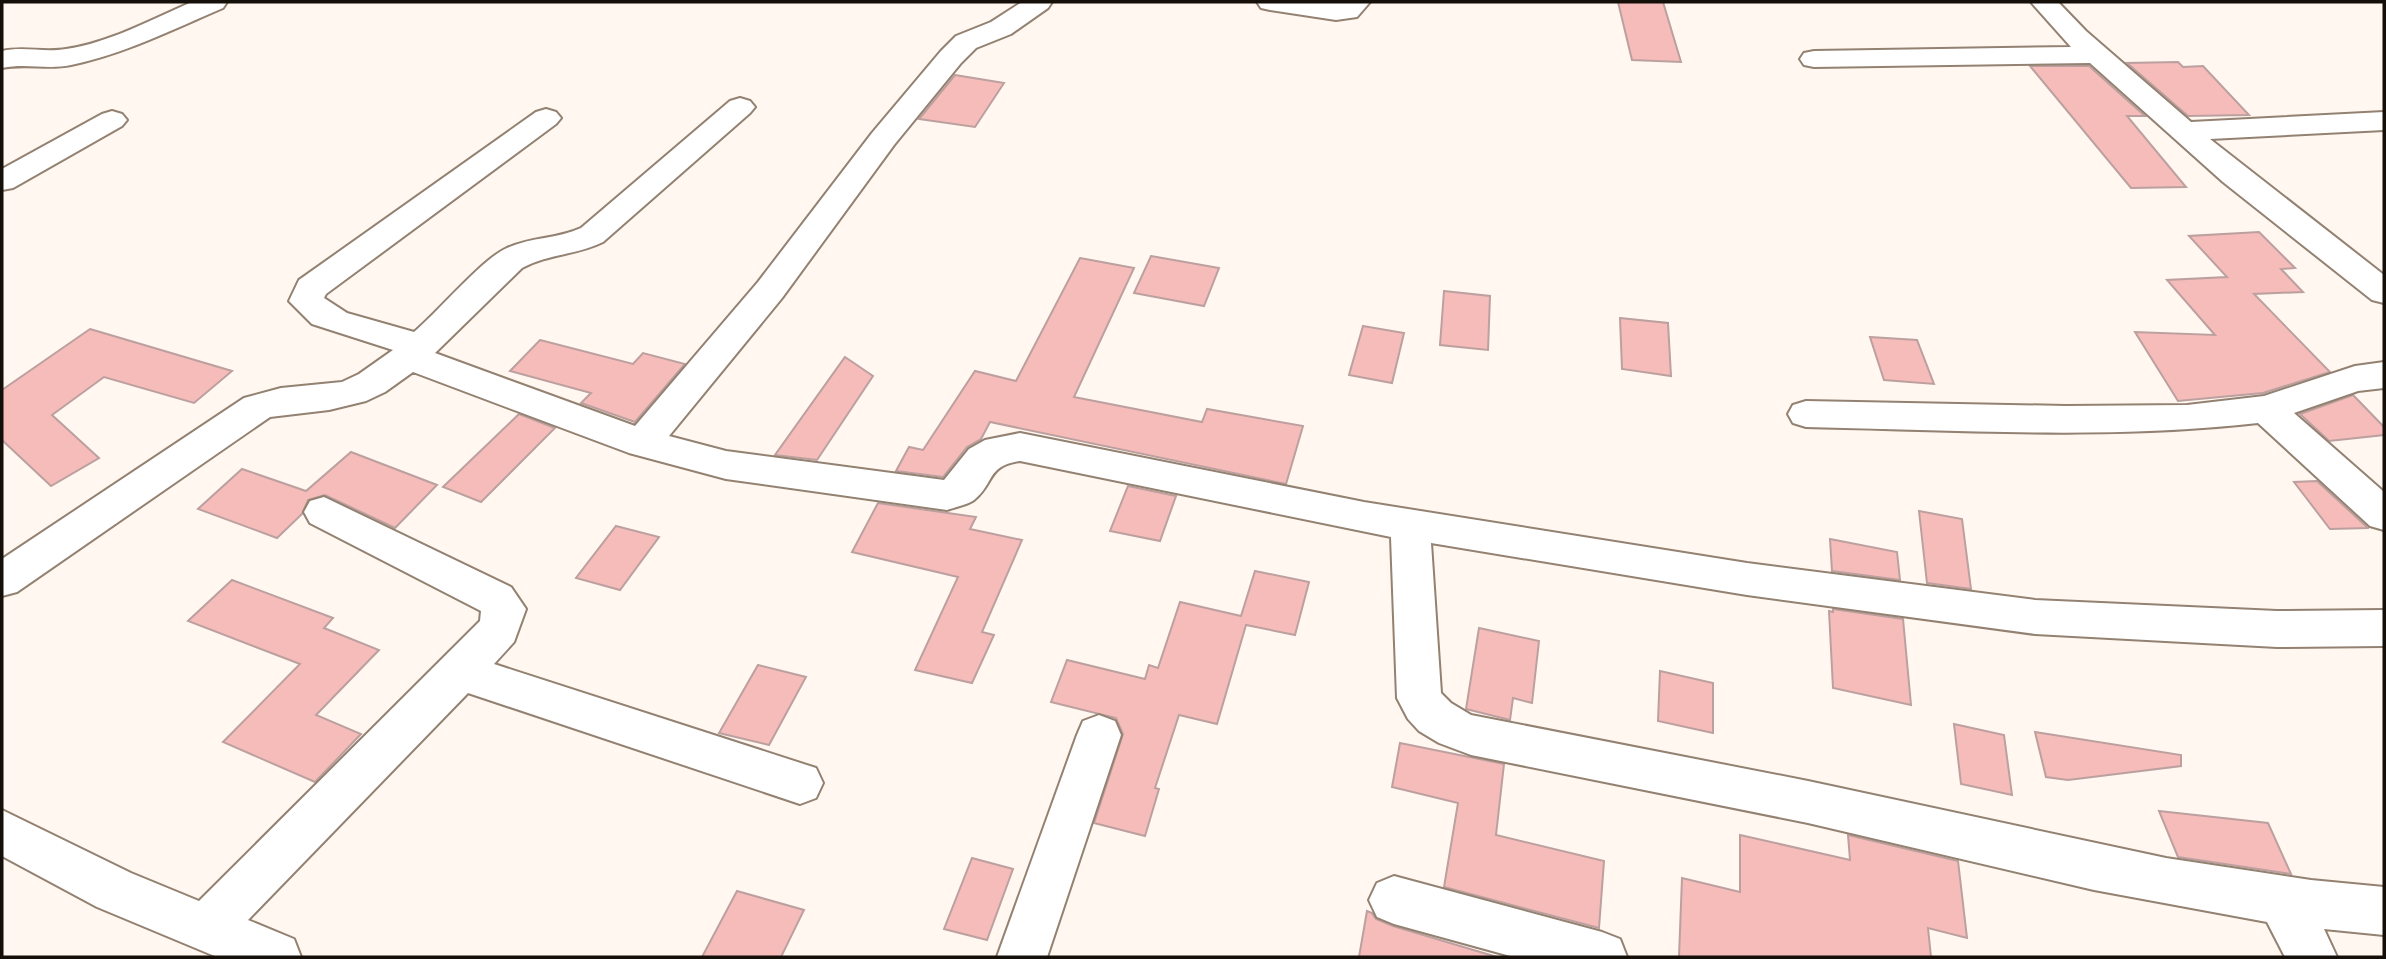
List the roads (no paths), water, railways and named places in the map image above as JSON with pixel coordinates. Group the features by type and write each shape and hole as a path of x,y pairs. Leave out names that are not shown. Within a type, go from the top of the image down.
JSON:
{"street":[{"path":"2,60 27,54 55,59 87,53 214,2"},
{"path":"642,443 770,290 883,139 951,57 966,42 1001,28 1038,2"},
{"path":"1270,2 1336,12 1348,11 1357,2"},
{"path":"2043,2 2096,55 2234,175 2384,292"},
{"path":"1814,59 2096,55"},
{"path":"2,580 257,407 276,401 334,398 377,381 414,351 510,260 521,253 576,244 592,235 740,107"},
{"path":"546,118 311,288 306,301 324,316 642,443 726,465 947,495 961,489 982,459 998,450 1020,447 1410,524 1747,579 2035,617 2277,629 2384,628"},
{"path":"2,181 112,120"},
{"path":"2183,131 2384,121"},
{"path":"1807,414 2066,419 2187,418 2266,409 2355,379 2384,375"},
{"path":"2266,409 2384,515"},
{"path":"207,927 460,672 499,630 505,609 496,599 324,512"},
{"path":"1410,524 1419,698 1428,713 1445,726 1471,735 1808,802 2011,850 2283,902 2384,911"},
{"path":"460,672 800,783"},
{"path":"1022,957 1099,736"},
{"path":"2,832 114,890 276,957"},
{"path":"1394,900 1602,957"},
{"path":"2283,902 2312,957"}]}
